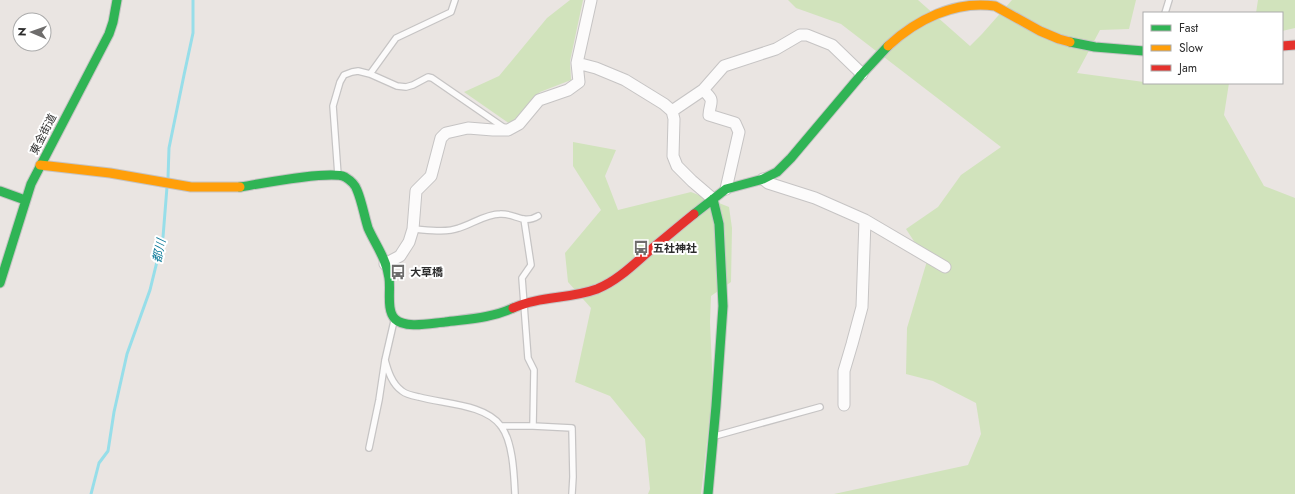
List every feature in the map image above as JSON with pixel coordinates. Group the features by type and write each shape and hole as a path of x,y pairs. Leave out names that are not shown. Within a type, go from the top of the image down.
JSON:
{"main road":[{"name":"東金街道","path":"0,283 31,184 109,34 117,0"},
{"path":"40,165 110,173 191,187 238,187 319,175 338,175 348,178 357,189 368,227 385,264 389,277 390,308 395,320 401,323 414,325 497,315 523,304 580,295 610,284 669,234 726,189 732,186 763,179 774,174 784,166 886,46 906,29 924,18 960,1 978,2 998,7 1048,35 1062,40 1077,44 1143,51"},
{"path":"1283,46 1295,45"},
{"path":"0,191 25,200"},
{"path":"708,494 723,306 719,224 713,199"}],"street":[{"path":"385,264 400,256 409,242 413,229 416,192 431,176 440,138 446,133 468,128 508,130 519,124 539,100 568,90 579,82 577,62 591,0"},
{"path":"672,111 703,90 724,66 776,49 800,35 807,35 832,45 862,74"},
{"path":"577,62 624,80 664,104 672,111 674,119 673,156 677,166 713,199"},
{"path":"703,90 710,96 712,101 709,115 735,123 739,132 726,189"},
{"path":"763,179 768,184 815,198 865,220 945,267"},
{"path":"844,405 844,372 862,307 865,220"}],"lane":[{"path":"370,74 396,38 451,12 455,0"},
{"path":"1165,12 1169,0"},
{"path":"338,175 333,106 340,82 344,75 352,72 370,74 397,86 406,87 428,77 432,78 508,130"},
{"path":"413,229 453,230 493,215 500,214 524,219 532,219 538,216"},
{"path":"524,219 531,265 522,278 528,358 534,370 532,426"},
{"path":"369,448 379,400 385,360 395,320"},
{"path":"385,360 388,371 395,384 402,391 425,399 454,404 484,412 501,426 506,435 513,460 515,494"},
{"path":"713,436 820,407"},
{"path":"501,426 572,428 572,494"}],"green space":[{"path":"570,0 583,0 570,61 571,80 540,92 510,124 464,92 499,76 547,18"},
{"path":"788,0 918,0 970,46 1012,0 1136,0 1129,29 1100,30 1077,73 1143,82 1143,84 1229,84 1224,115 1264,186 1295,198 1295,494 834,494 968,465 981,434 976,403 933,381 906,374 907,328 927,261 906,229 938,207 961,175 1001,147 841,24 796,8"},
{"path":"1258,0 1295,0 1295,28 1283,31 1283,12 1256,12"},
{"path":"573,142 616,150 605,176 618,210 691,192 729,207 732,228 731,282 711,296 710,322 713,390 701,494 648,494 650,489 645,439 610,396 575,382 591,308 568,282 565,253 601,210 573,166"}],"waterway":[{"name":"都川","path":"168,178 169,148 193,33 193,0"},
{"name":"都川","path":"91,494 99,463 108,451 114,412 127,354 150,290 163,237 167,187"}],"traffic: fast":[{"path":"0,283 31,184 109,34 117,0"},
{"path":"1070,42 1095,47 1143,51"},
{"path":"694,214 726,189 763,179 777,172 791,158 861,75 888,46"},
{"path":"240,187 294,178 325,175 345,177 354,184 368,228 388,271 389,300 392,315 399,322 419,325 471,319 497,314 513,308"},
{"path":"0,191 25,200"},
{"path":"708,494 723,306 719,224 713,199"}],"traffic: slow":[{"path":"888,46 911,28 937,14 965,6 980,5 995,6 1040,31 1070,42"},
{"path":"40,165 110,173 191,187 240,187"}],"traffic: jam":[{"path":"1283,46 1295,45"},
{"path":"513,308 533,301 587,292 604,286 624,272 694,214"}],"place":[{"name":"五社神社","path":"641,248"},
{"name":"大草橋","path":"398,272"}]}
